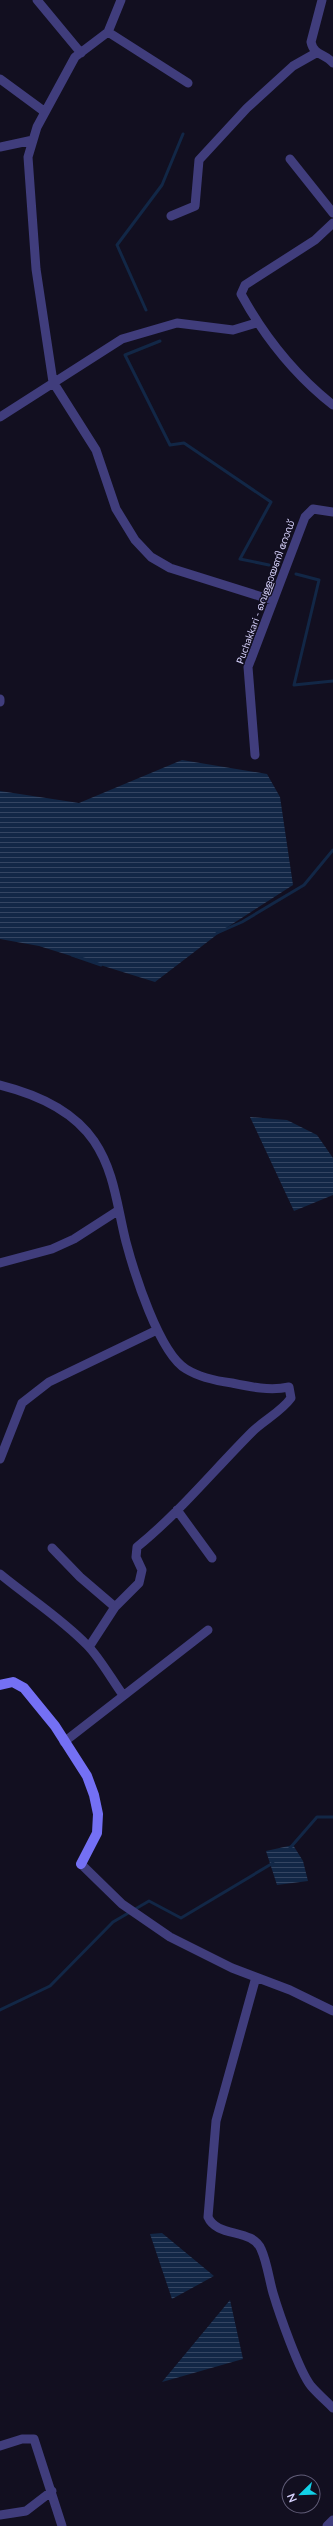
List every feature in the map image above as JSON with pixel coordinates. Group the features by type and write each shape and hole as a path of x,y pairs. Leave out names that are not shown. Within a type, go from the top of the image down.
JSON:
{"street":[{"path":"37,0 81,53"},
{"path":"121,0 108,32 75,57 45,112 33,140 28,157 36,269 53,382 96,450 116,509 135,540 151,557 170,568 272,600"},
{"path":"322,0 311,42 316,53 330,59 333,63"},
{"path":"108,32 188,83"},
{"path":"171,216 196,206 199,160 247,108 292,66 316,53"},
{"path":"0,79 45,112"},
{"path":"0,147 33,140"},
{"path":"290,159 333,213"},
{"path":"333,223 315,240 252,280 242,289 241,294 256,323 310,385 333,404"},
{"path":"0,417 122,339 177,323 233,330 256,323"},
{"name":"Puchakkari - വെള്ളായണി റോഡ്","path":"255,755 248,667 272,600 305,517 313,509 333,512"},
{"path":"0,1085 24,1091 47,1102 76,1120 94,1140 105,1160 114,1183 126,1242 157,1330 171,1354 185,1369 216,1380 259,1388 289,1387 291,1398 285,1406 254,1430 177,1510 137,1546 135,1551 142,1570 139,1582 115,1607 89,1647"},
{"path":"0,1263 52,1249 74,1239 119,1210"},
{"path":"0,1459 22,1403 36,1391 49,1382 157,1330"},
{"path":"177,1510 212,1558"},
{"path":"52,1548 84,1581 115,1607"},
{"path":"0,1574 24,1594 59,1618 89,1647 123,1695"},
{"path":"64,1742 208,1630"},
{"path":"0,1685 13,1682 24,1688 56,1726 64,1742 86,1776 98,1814 97,1833 81,1864 125,1906 170,1937 232,1968 290,1990 333,2011"},
{"path":"256,1977 216,2121 208,2217 210,2222 220,2229 252,2239 261,2248 273,2294 304,2373 311,2386 333,2408"},
{"path":"0,2446 22,2439 34,2439 52,2491 62,2526"},
{"path":"0,2515 26,2511 52,2491"},
{"path":"327,2526 333,2520"}],"water":[{"path":"182,760 267,774 280,797 293,885 223,930 155,982 39,946 0,939 0,791 79,803"},
{"path":"250,1117 287,1120 317,1135 333,1158 333,1195 294,1211"},
{"path":"293,1845 303,1861 308,1881 277,1885 266,1851"},
{"path":"162,2233 214,2276 172,2299 150,2234"},
{"path":"230,2300 243,2359 162,2382"}],"waterway":[{"path":"146,310 117,245 162,185 183,134"},
{"path":"160,341 125,355 170,445 184,443 271,502 240,559 269,565"},
{"path":"296,574 319,580 294,685 333,681"},
{"path":"217,933 242,922 304,885 333,850"},
{"path":"72,955 101,965"},
{"path":"290,1848 317,1817 333,1817"},
{"path":"0,2010 50,1986 113,1922 149,1901 181,1918 273,1863"}]}
